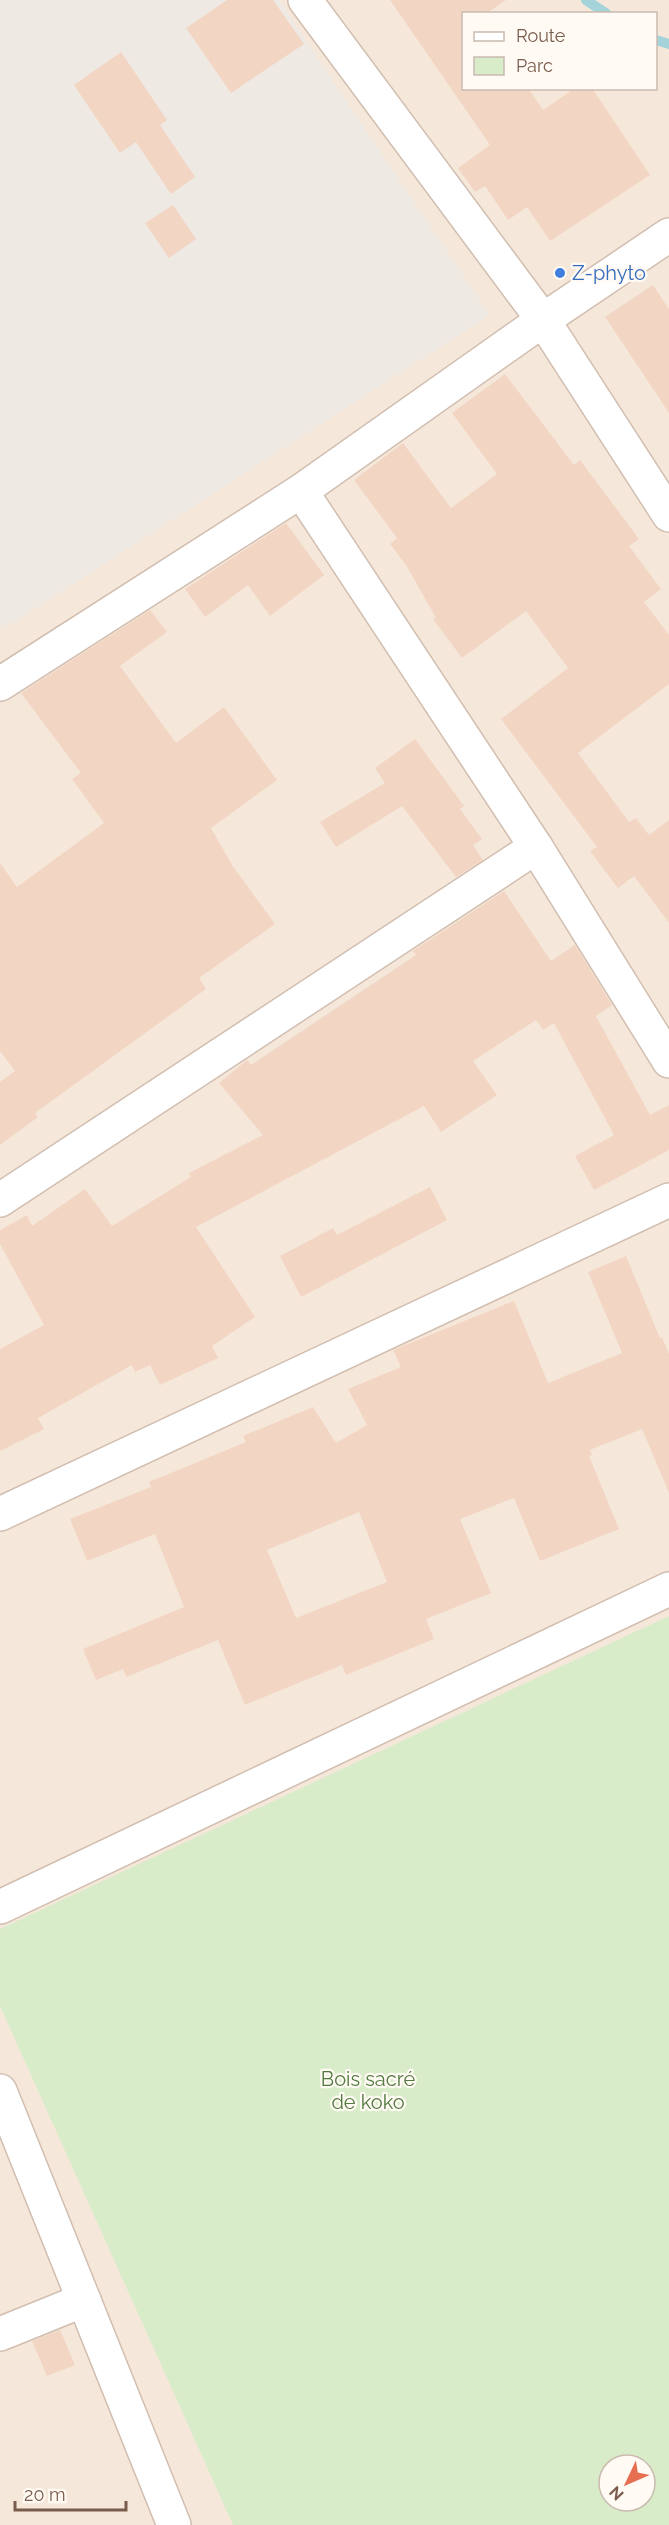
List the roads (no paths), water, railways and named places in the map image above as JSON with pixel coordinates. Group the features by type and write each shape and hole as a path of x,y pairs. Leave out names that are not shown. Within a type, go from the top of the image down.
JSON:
{"street":[{"path":"305,0 543,320 669,515"},
{"path":"0,684 301,491 543,320 669,235"},
{"path":"301,491 536,847 669,1061"},
{"path":"0,1200 536,847"},
{"path":"0,1514 669,1200"},
{"path":"0,1907 669,1589"},
{"path":"0,2091 174,2525"},
{"path":"0,2334 84,2300"}],"waterway":[{"path":"586,0 604,12"},
{"path":"657,40 669,44"}],"place":[{"name":"Z-phyto","path":"560,273"}],"park label":[{"name":"Bois sacré de koko","path":"368,2090"}]}
